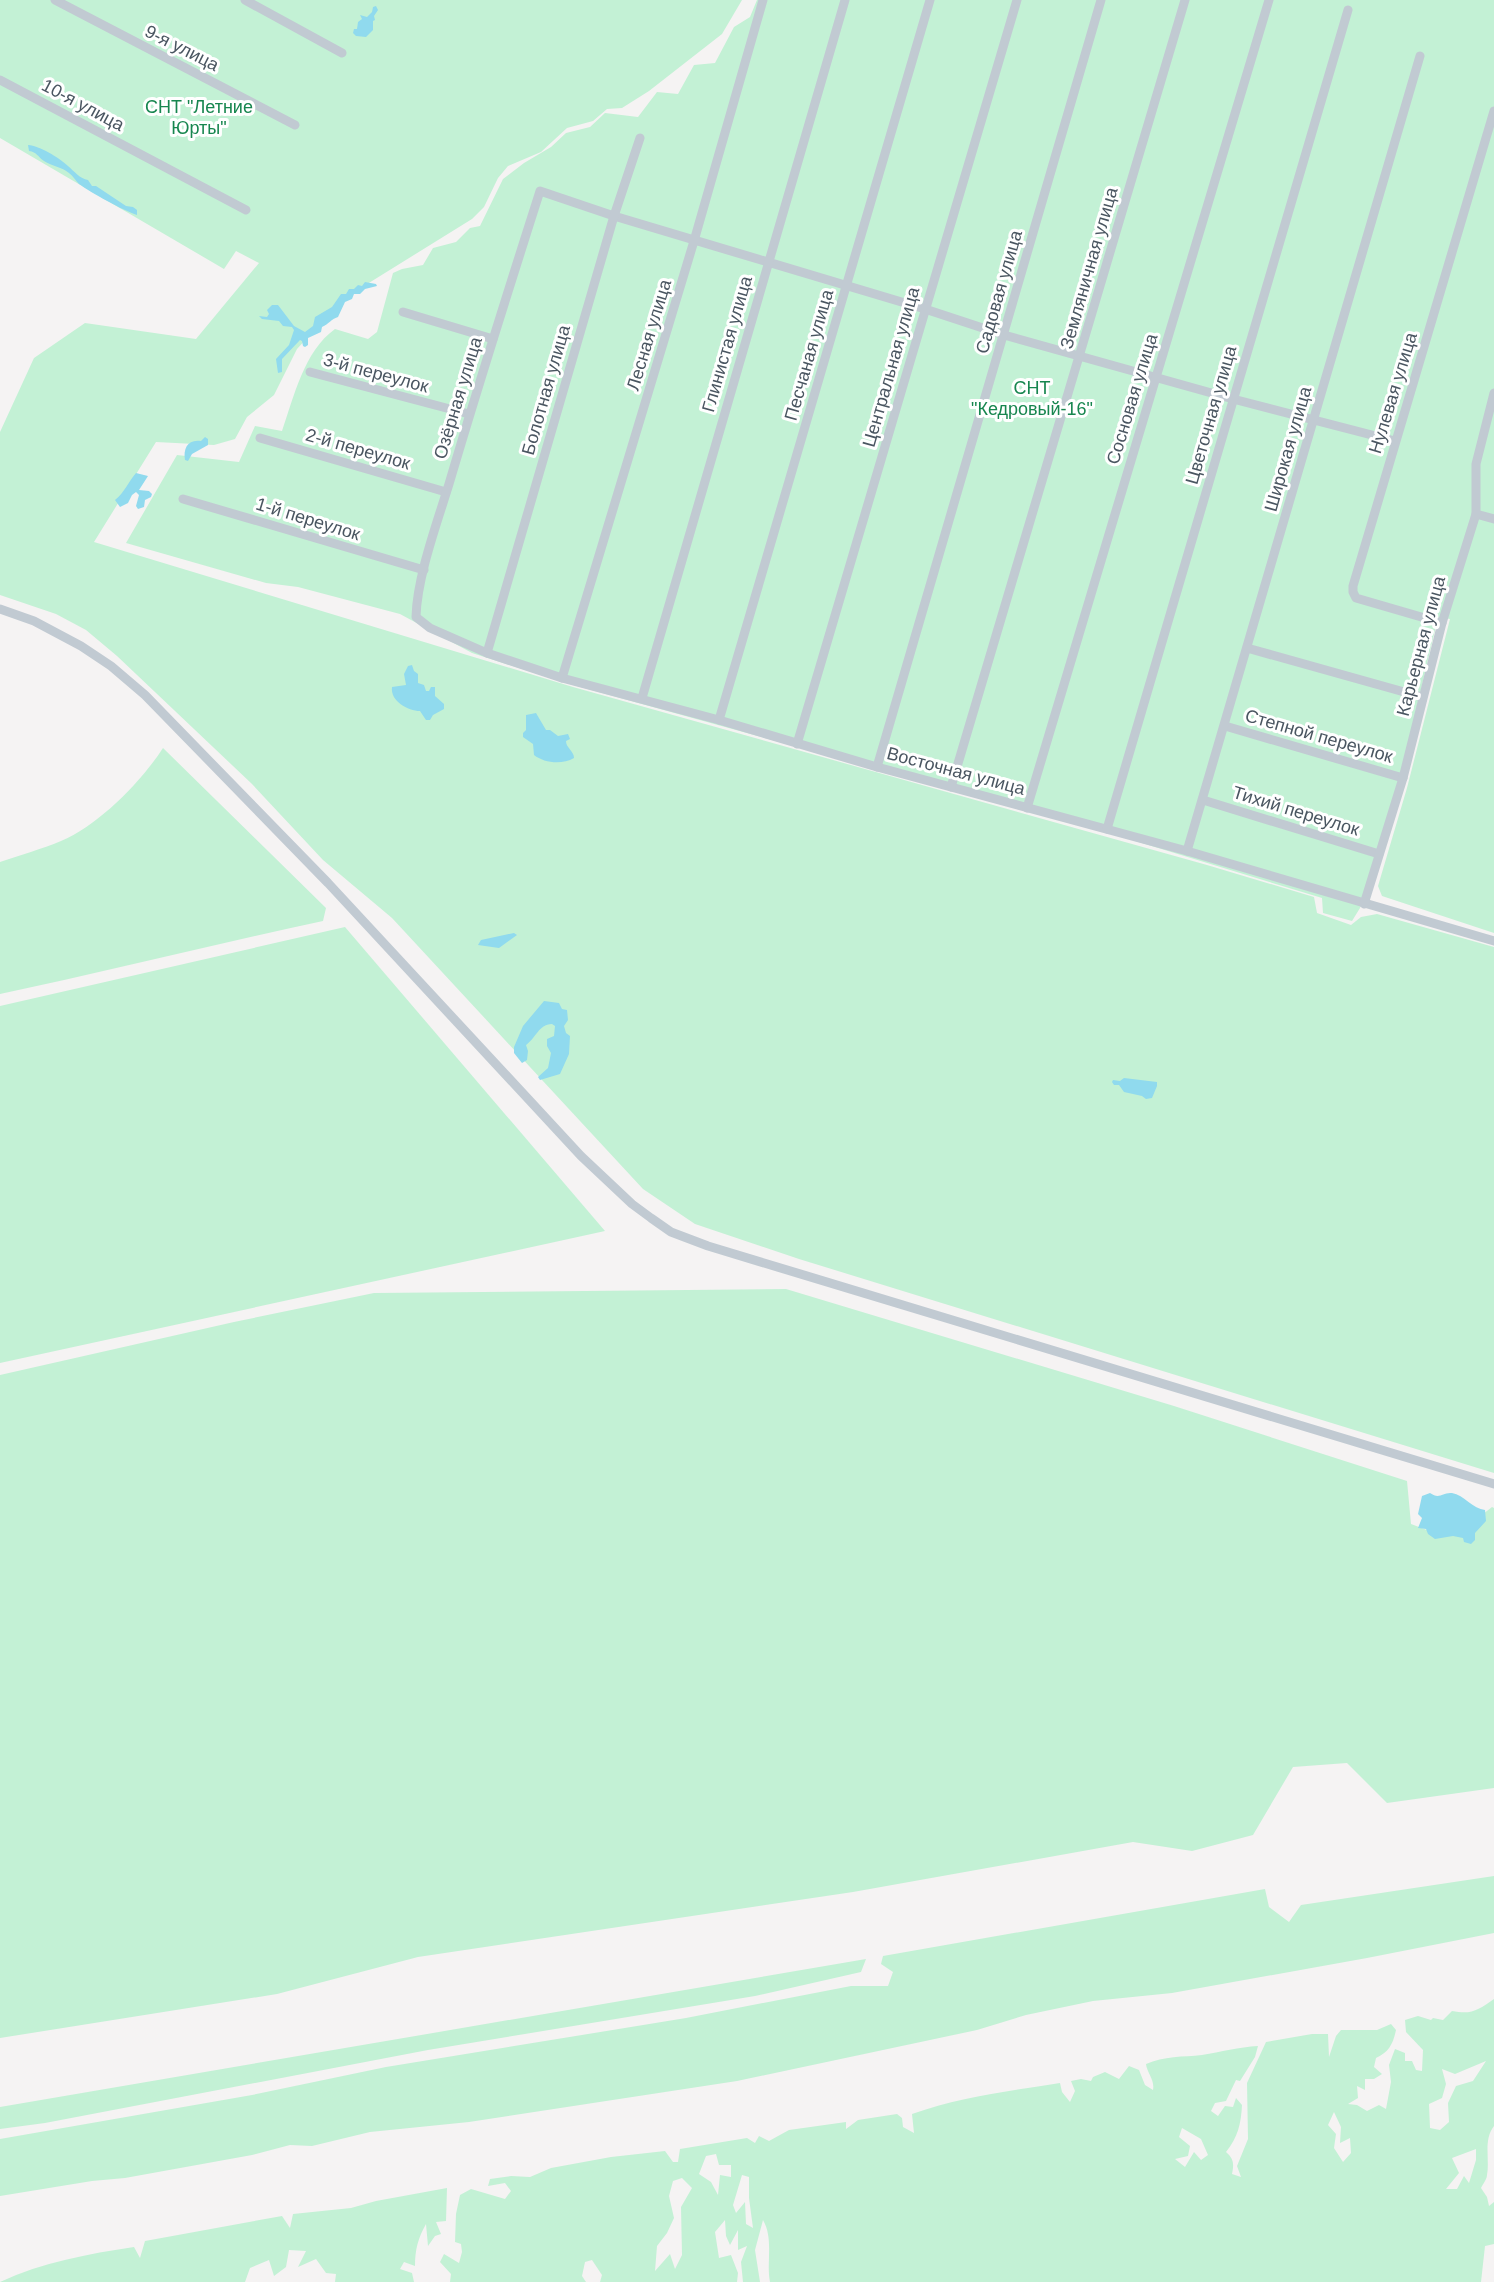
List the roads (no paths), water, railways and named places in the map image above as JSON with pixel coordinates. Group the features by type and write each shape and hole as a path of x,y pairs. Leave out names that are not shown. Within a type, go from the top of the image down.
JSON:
{"street":[{"name":"9-я улица","path":"55,0 295,125"},
{"path":"245,0 342,53"},
{"name":"Лесная улица","path":"562,678 694,241 763,0"},
{"name":"Глинистая улица","path":"642,698 845,0"},
{"name":"Песчаная улица","path":"719,720 930,0"},
{"name":"Центральная улица","path":"797,744 1017,0"},
{"name":"Садовая улица","path":"877,767 1101,0"},
{"name":"Земляничная улица","path":"951,787 1185,0"},
{"name":"Сосновая улица","path":"1027,808 1269,0"},
{"name":"Цветочная улица","path":"1107,829 1348,10"},
{"name":"Широкая улица","path":"1187,851 1226,726 1420,56"},
{"name":"10-я улица","path":"0,80 246,210"},
{"name":"Нулевая улица","path":"1442,623 1356,598 1353,586 1494,111"},
{"name":"Болотная улица","path":"487,653 614,216 640,138"},
{"name":"Озёрная улица","path":"416,617 416,604 424,570 446,492 540,191 614,216"},
{"path":"614,216 1080,357 1395,441"},
{"path":"403,312 493,339"},
{"name":"3-й переулок","path":"310,372 469,414"},
{"name":"Карьерная улица","path":"1364,904 1403,778 1442,623 1476,514 1476,464 1494,393"},
{"name":"2-й переулок","path":"260,438 446,492"},
{"name":"1-й переулок","path":"183,499 424,570"},
{"path":"1476,514 1494,519"},
{"path":"0,609 34,621 81,646 111,666 145,694 328,883 581,1156 632,1204 671,1232 708,1246 1494,1484"},
{"name":"Восточная улица","path":"416,617 430,628 487,653 562,678 642,698 877,767 1187,851 1494,941"},
{"path":"1247,648 1422,697"},
{"name":"Степной переулок","path":"1226,726 1403,778"},
{"name":"Тихий переулок","path":"1203,800 1379,854"}],"water":[{"path":"376,6 378,10 374,16 373,30 366,37 356,36 353,33 362,19 360,15 367,17"},
{"path":"28,145 38,147 54,156 88,180 92,186 96,186 126,206 133,207 137,210 137,215 116,206 79,184 66,171 47,163 29,151"},
{"path":"365,282 377,286 365,289 360,294 354,294 352,299 345,302 338,317 322,327 321,332 308,338 308,345 303,346 300,340 282,359 282,372 278,373 276,359 289,345 294,330 292,327 283,326 279,321 262,319 259,316 267,317 269,314 267,310 272,305 278,305 294,326 305,332 313,326 315,317 332,307 341,294 346,294 349,289 354,289 358,285 362,286"},
{"path":"205,437 208,439 208,445 192,454 188,461 185,460 187,445 193,441 201,441"},
{"path":"136,473 148,476 139,490 149,491 152,494 151,497 145,500 144,507 138,509 136,506 139,495 136,492 128,503 120,507 115,500"},
{"path":"412,665 418,674 418,683 424,685 426,691 435,687 435,696 444,704 444,709 433,715 430,720 426,720 420,711 401,704 392,692 392,687 406,685 404,674 408,666"},
{"path":"536,713 546,730 558,736 568,734 570,739 566,743 574,758 564,762 553,762 534,755 533,744 523,737 523,733 526,730 526,715"},
{"path":"514,933 517,935 499,948 478,945 481,940"},
{"path":"544,1001 559,1003 562,1009 567,1010 568,1020 564,1026 566,1033 570,1036 569,1054 560,1074 540,1080 538,1077 548,1068 551,1053 547,1046 547,1039 554,1036 555,1026 547,1025 526,1045 527,1060 522,1063 514,1053 514,1047 523,1026"},
{"path":"1124,1078 1157,1082 1152,1098 1146,1099 1124,1092 1119,1085 1114,1085 1112,1082"},
{"path":"1430,1493 1436,1496 1456,1494 1485,1510 1486,1521 1475,1533 1475,1540 1471,1544 1464,1542 1463,1538 1453,1536 1435,1539 1428,1534 1426,1529 1418,1528 1422,1518 1418,1514 1422,1496"}],"park label":[{"name":"СНТ \"Летние Юрты\"","path":"199,117"},
{"name":"СНТ \"Кедровый-16\"","path":"1032,398"}]}
